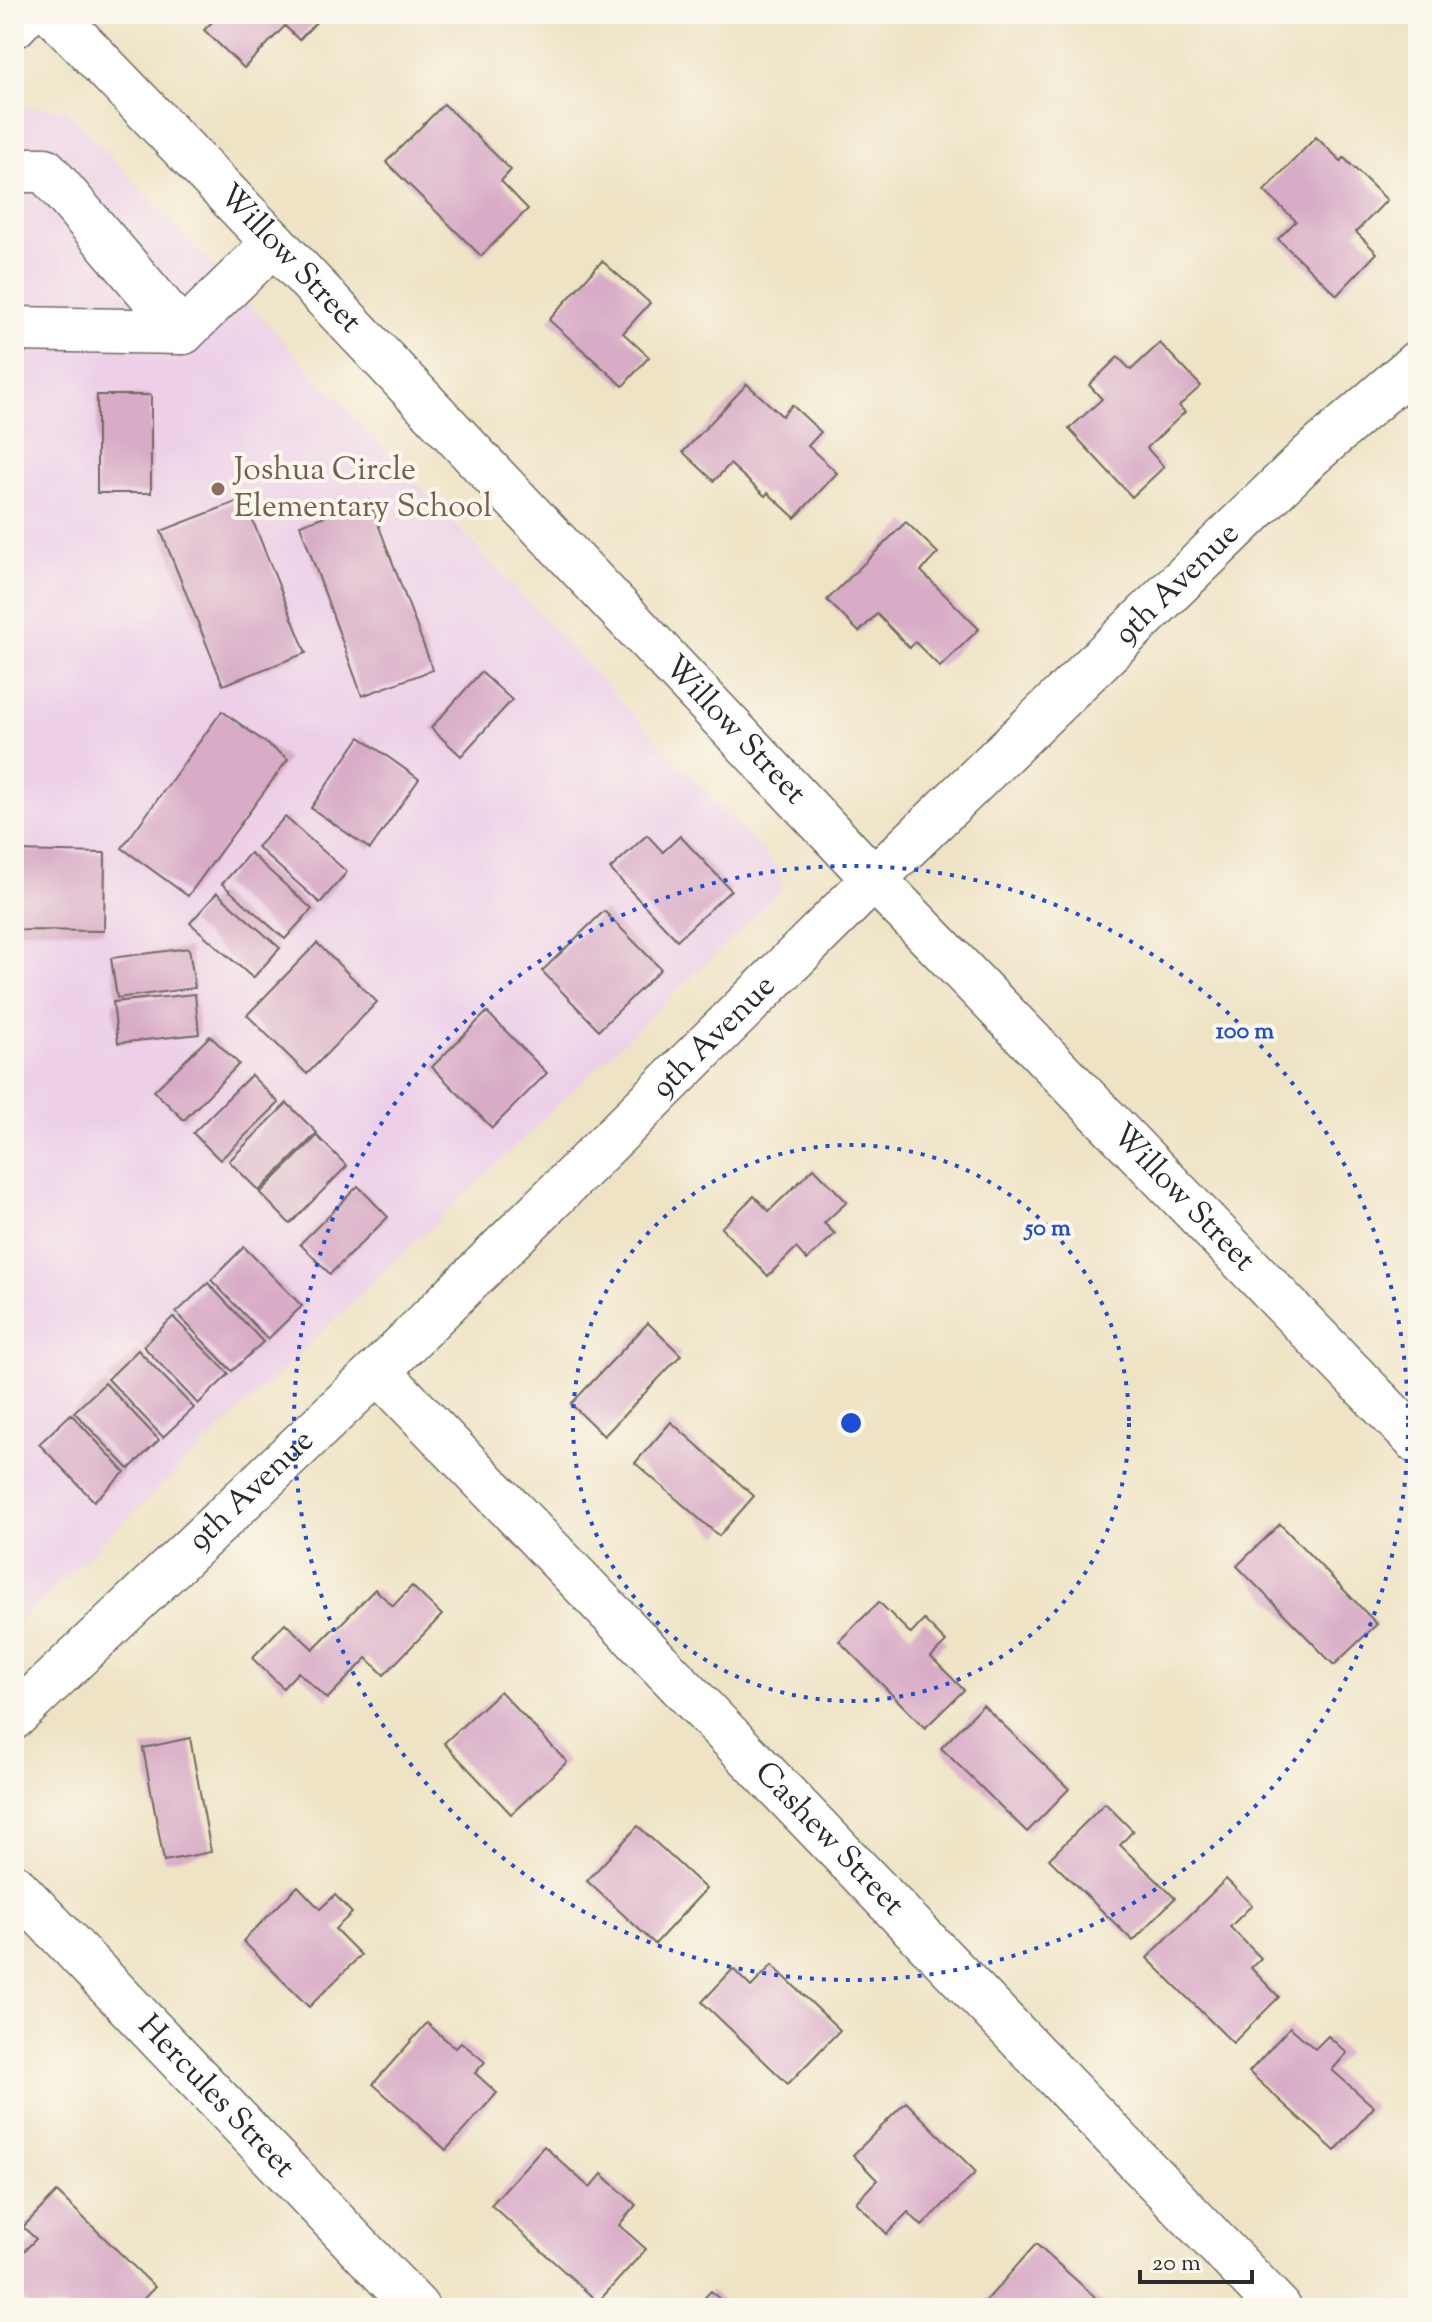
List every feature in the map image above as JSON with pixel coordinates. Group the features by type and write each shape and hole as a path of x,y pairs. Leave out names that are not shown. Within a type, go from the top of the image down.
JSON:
{"street":[{"path":"14,26 25,14"},
{"name":"Willow Street","path":"54,14 874,879 1418,1442"},
{"path":"14,170 45,170 183,332"},
{"path":"14,329 183,332 274,243"},
{"name":"9th Avenue","path":"14,1717 378,1371 874,879 1310,456 1418,362"},
{"name":"Cashew Street","path":"378,1371 1279,2308"},
{"name":"Hercules Street","path":"14,1886 417,2308"}],"shaded area":[{"name":"Joshua Circle Elementary School","path":"14,107 66,109 778,869 783,889 14,1627"}],"building":[{"path":"220,14 324,14 299,40 285,26 244,68 204,30"},
{"path":"444,104 511,170 501,181 528,209 481,256 386,162"},
{"path":"1316,137 1341,161 1344,158 1387,200 1356,232 1377,253 1337,295 1278,239 1296,221 1264,191"},
{"path":"602,261 650,303 623,333 649,357 623,386 549,320"},
{"path":"1160,343 1201,386 1179,406 1185,412 1147,448 1164,467 1132,497 1069,429 1102,399 1089,385 1118,357 1131,370"},
{"path":"747,384 782,416 792,405 821,432 808,446 837,473 795,518 730,464 714,481 683,452"},
{"path":"97,395 151,395 151,493 97,493"},
{"path":"244,499 306,653 223,685 161,531"},
{"path":"369,500 433,670 362,696 300,525"},
{"path":"906,522 938,553 921,571 979,629 940,667 915,642 910,648 877,614 859,632 827,600"},
{"path":"481,672 512,700 461,756 431,728"},
{"path":"222,711 288,759 188,896 122,848"},
{"path":"360,737 419,779 370,849 311,808"},
{"path":"285,817 347,872 320,903 257,847"},
{"path":"647,835 663,852 680,836 731,890 677,940 610,869"},
{"path":"14,851 105,853 104,931 14,930"},
{"path":"250,853 312,909 285,939 222,884"},
{"path":"217,893 280,948 253,978 190,923"},
{"path":"604,911 661,969 599,1030 542,971"},
{"path":"317,943 377,1002 307,1074 247,1015"},
{"path":"189,948 195,988 117,998 111,958"},
{"path":"195,994 199,1034 118,1043 113,1002"},
{"path":"487,1012 547,1073 492,1128 432,1067"},
{"path":"210,1036 239,1064 184,1120 154,1091"},
{"path":"251,1075 279,1103 220,1160 193,1133"},
{"path":"287,1103 317,1133 259,1191 229,1161"},
{"path":"317,1136 347,1166 290,1224 260,1193"},
{"path":"814,1168 847,1202 824,1223 835,1234 807,1260 796,1248 768,1276 721,1228 754,1196 769,1211"},
{"path":"358,1186 388,1217 330,1274 300,1244"},
{"path":"244,1247 302,1306 268,1339 211,1280"},
{"path":"208,1283 263,1342 232,1371 176,1313"},
{"path":"173,1317 229,1374 198,1404 143,1346"},
{"path":"648,1323 681,1355 604,1436 571,1404"},
{"path":"138,1350 194,1408 163,1437 108,1379"},
{"path":"105,1383 159,1440 129,1469 74,1412"},
{"path":"71,1414 125,1472 94,1501 39,1444"},
{"path":"671,1422 754,1496 719,1536 635,1463"},
{"path":"1280,1524 1377,1624 1334,1665 1237,1566"},
{"path":"412,1586 442,1615 384,1675 367,1658 327,1699 298,1672 283,1688 252,1658 285,1623 313,1649 375,1589 393,1606"},
{"path":"879,1602 911,1634 924,1620 946,1642 931,1657 964,1690 925,1728 839,1641"},
{"path":"500,1691 567,1762 511,1814 444,1743"},
{"path":"983,1705 1069,1789 1027,1832 941,1748"},
{"path":"190,1738 211,1852 164,1861 143,1748"},
{"path":"1105,1803 1133,1831 1120,1845 1175,1898 1133,1941 1049,1859"},
{"path":"638,1826 706,1889 655,1944 587,1881"},
{"path":"1226,1879 1252,1905 1230,1927 1261,1958 1251,1968 1279,1997 1233,2043 1147,1958"},
{"path":"298,1886 320,1909 335,1895 352,1913 335,1929 361,1955 309,2007 243,1941"},
{"path":"772,1965 840,2030 788,2084 702,2002 733,1969 751,1987"},
{"path":"427,2023 455,2048 461,2042 485,2062 475,2073 497,2093 446,2150 373,2084"},
{"path":"1290,2027 1315,2049 1328,2036 1347,2053 1332,2070 1374,2107 1335,2151 1249,2072"},
{"path":"906,2102 976,2172 922,2226 908,2212 887,2234 856,2202 877,2180 853,2155"},
{"path":"544,2146 590,2188 602,2174 636,2205 619,2225 646,2249 598,2302 491,2205"},
{"path":"57,2192 155,2287 135,2308 31,2308 14,2291 14,2261 36,2239 23,2227"},
{"path":"1036,2244 1104,2308 994,2308 986,2301"},
{"path":"711,2291 729,2308 695,2308"}],"place":[{"name":"Joshua Circle Elementary School","path":"218,489"}]}
